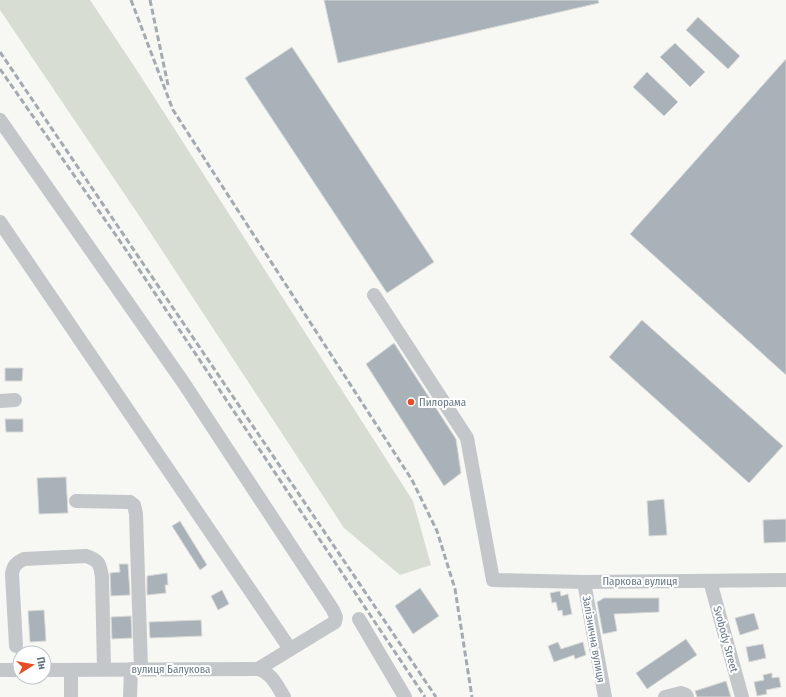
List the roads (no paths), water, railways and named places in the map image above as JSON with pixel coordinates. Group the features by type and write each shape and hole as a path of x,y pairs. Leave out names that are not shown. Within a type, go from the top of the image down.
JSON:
{"street":[{"path":"0,120 182,382 333,610 336,617 334,622 258,668"},
{"path":"0,222 290,649"},
{"name":"Паркова вулиця","path":"374,295 467,438 493,580 584,582 786,580"},
{"path":"0,400 15,400"},
{"path":"76,502 130,502 134,504 136,514 136,669 130,697"},
{"path":"16,645 12,574 13,567 17,562 24,559 86,556 96,559 100,567 102,577 104,669"},
{"name":"Svobody Street","path":"710,581 742,697"},
{"name":"Залізнична вулиця","path":"584,582 605,697"},
{"path":"359,619 405,697"},
{"path":"258,668 270,675 284,697"},
{"name":"вулиця Балукова","path":"52,670 258,668"},
{"path":"0,670 12,670"},
{"path":"71,670 71,697"},
{"path":"665,697 681,694 686,695 687,697"}],"railway":[{"path":"131,0 173,110 412,480 437,531 455,589 472,697"},
{"path":"150,0 168,85"},
{"path":"0,52 436,697"},
{"path":"0,69 124,247 425,697"}],"place":[{"name":"Пилорама","path":"411,402"}]}
